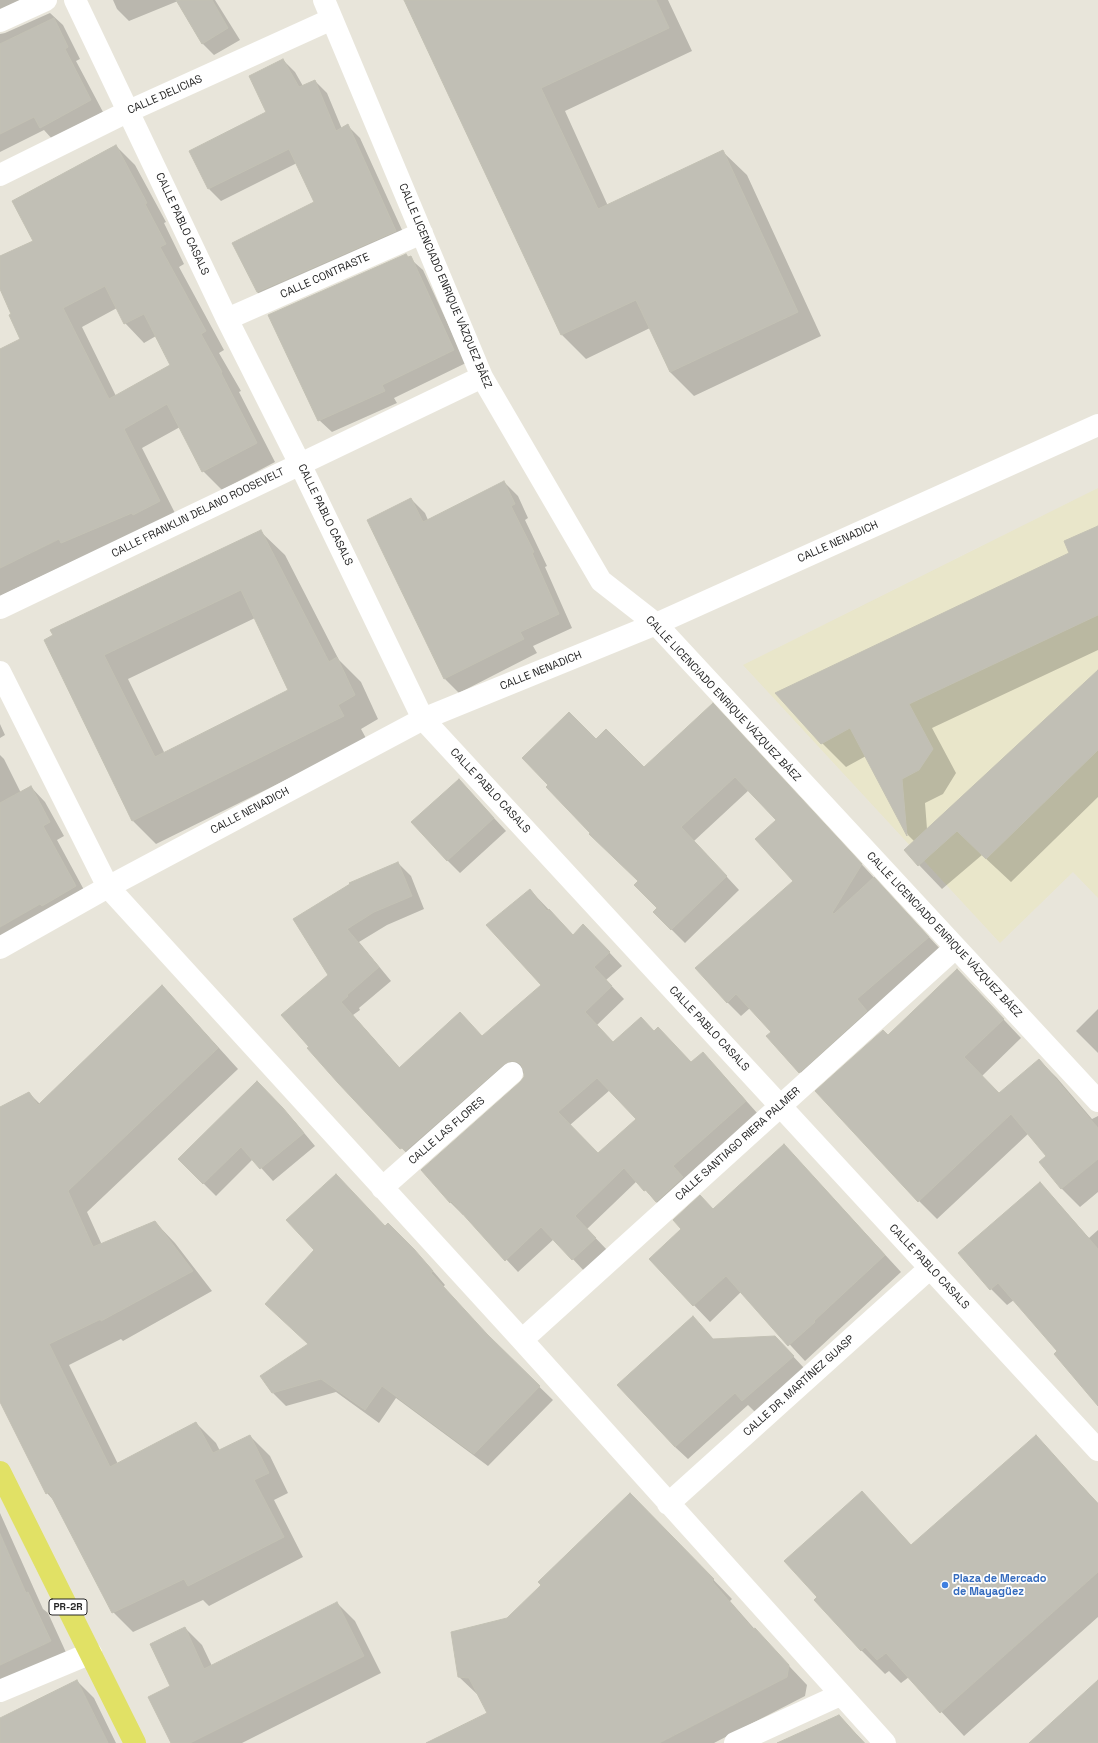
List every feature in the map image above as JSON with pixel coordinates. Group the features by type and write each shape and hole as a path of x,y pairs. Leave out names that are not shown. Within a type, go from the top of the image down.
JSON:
{"main road":[{"name":"PR-2R","path":"0,1472 135,1743"}],"street":[{"path":"0,21 46,0"},
{"name":"CALLE PABLO CASALS","path":"75,0 227,319 300,464 423,719 1098,1450"},
{"name":"CALLE DELICIAS","path":"0,175 328,10"},
{"name":"CALLE LICENCIADO ENRIQUE VÁZQUEZ BÁEZ","path":"328,10 482,377 601,581 656,624 1098,1101"},
{"name":"CALLE CONTRASTE","path":"227,319 422,232"},
{"name":"CALLE FRANKLIN DELANO ROOSEVELT","path":"0,608 482,377"},
{"name":"CALLE NENADICH","path":"0,948 108,887 423,719 656,624 1098,425"},
{"path":"0,672 108,887 522,1340 884,1743"},
{"name":"CALLE SANTIAGO RIERA PALMER","path":"522,1340 955,948"},
{"name":"CALLE LAS FLORES","path":"382,1188 512,1073"},
{"name":"CALLE DR. MARTÍNEZ GUASP","path":"668,1504 930,1268"},
{"path":"0,1691 91,1653"},
{"path":"735,1743 840,1695"}],"shaded area":[{"path":"1098,488 1098,898 1073,872 1000,943 743,665"}],"building":[{"path":"176,0 212,0 228,28 202,44"},
{"path":"404,0 656,0 669,28 541,88 598,209 723,150 798,312 670,372 636,300 561,335"},
{"path":"54,18 68,47 65,49 91,100 40,128 34,117 0,134 0,44"},
{"path":"283,59 299,87 315,80 336,131 348,124 396,231 257,292 232,243 314,202 289,149 208,189 189,151 266,112 249,76"},
{"path":"116,145 147,203 145,204 166,244 160,247 206,331 201,334 222,372 221,373 257,443 202,472 167,404 124,429 160,501 133,515 132,513 61,543 59,539 0,568 0,349 20,339 9,315 11,314 0,289 0,256 33,241 12,201","holes":["105,286 124,324 144,314 170,365 109,399 63,308"]},
{"path":"406,254 408,257 411,256 454,350 382,385 385,391 318,421 268,315"},
{"path":"504,481 515,504 511,506 534,552 532,553 559,614 520,632 524,639 444,679 367,520 411,498 423,522"},
{"path":"1098,526 1098,615 909,704 933,749 919,770 902,779 907,836 850,728 821,744 775,693 1069,553 1064,541"},
{"path":"261,530 329,662 337,657 355,695 338,705 344,716 132,821 44,640 53,635 50,630","holes":["241,590 288,690 155,757 104,655"]},
{"path":"1098,670 1098,750 986,859 957,831 918,866 904,850"},
{"path":"713,703 862,864 832,913 834,914 874,877 929,937 857,999 867,1011 799,1073 766,1036 771,1032 736,994 727,1003 695,968 793,881 755,839 776,820 735,777 681,827 727,876 671,930 653,912 657,908 634,885 638,881 589,834 590,833 546,787 548,785 522,758 569,712 596,739 606,729 644,767"},
{"path":"459,779 494,818 447,861 411,822"},
{"path":"31,786 50,822 43,826 76,886 42,906 40,904 0,927 0,803"},
{"path":"398,862 412,896 374,912 347,929 379,967 341,1002 399,1068 460,1012 482,1036 541,985 486,925 530,889 547,911 549,909 573,935 583,924 610,952 594,967 612,986 585,1012 613,1042 641,1017 654,1031 658,1027 691,1062 703,1052 746,1101 673,1166 683,1177 656,1202 624,1168 575,1216 596,1238 572,1260 541,1227 505,1261 421,1170 520,1082 524,1077 524,1071 521,1064 516,1061 510,1061 504,1064 405,1151 402,1148 400,1149 338,1083 307,1048 309,1047 281,1015 328,975 293,919 350,884 349,883","holes":["597,1078 636,1119 598,1153 558,1112"]},
{"path":"957,969 1004,1019 964,1057 999,1093 1039,1059 1098,1128 1098,1159 1061,1189 1039,1162 1046,1156 1011,1114 918,1202 815,1091 883,1030 888,1035"},
{"path":"162,985 218,1048 68,1191 93,1247 155,1221 193,1271 101,1321 101,1319 49,1344 110,1467 196,1422 213,1453 250,1435 269,1473 254,1480 284,1537 188,1586 184,1579 112,1613 49,1492 46,1494 0,1402 0,1107 29,1092 38,1105"},
{"path":"257,1081 304,1133 260,1169 241,1147 203,1184 178,1159"},
{"path":"784,1144 885,1255 788,1346 726,1276 693,1306 649,1259 681,1229 673,1220 700,1195 713,1209"},
{"path":"336,1174 385,1226 388,1223 414,1249 433,1271 431,1273 487,1334 540,1386 474,1454 382,1386 365,1410 321,1379 272,1393 260,1376 308,1344 265,1304 314,1250 286,1220"},
{"path":"1040,1182 1098,1249 1098,1406 1054,1354 1057,1351 998,1283 990,1290 958,1253"},
{"path":"693,1316 713,1339 775,1336 794,1356 742,1401 735,1393 675,1447 617,1385"},
{"name":"Plaza de Mercado de Mayagüez","path":"1036,1435 1098,1504 1098,1572 940,1713 886,1653 877,1660 865,1647 861,1651 814,1600 817,1597 784,1561 862,1491 911,1545"},
{"path":"630,1493 714,1579 712,1581 753,1629 755,1628 789,1665 787,1677 659,1743 426,1743 487,1713 469,1678 458,1677 451,1632 507,1618 541,1585 538,1582"},
{"path":"0,1534 26,1593 28,1592 51,1641 0,1665"},
{"path":"337,1602 364,1656 190,1743 171,1743 148,1697 170,1686 150,1644 185,1627 204,1669"},
{"path":"77,1680 108,1743 0,1743 0,1718"},
{"path":"1098,1680 1098,1743 1029,1743"},
{"path":"839,1715 864,1743 777,1743"}],"place":[{"name":"Plaza de Mercado de Mayagüez","path":"945,1585"}]}
